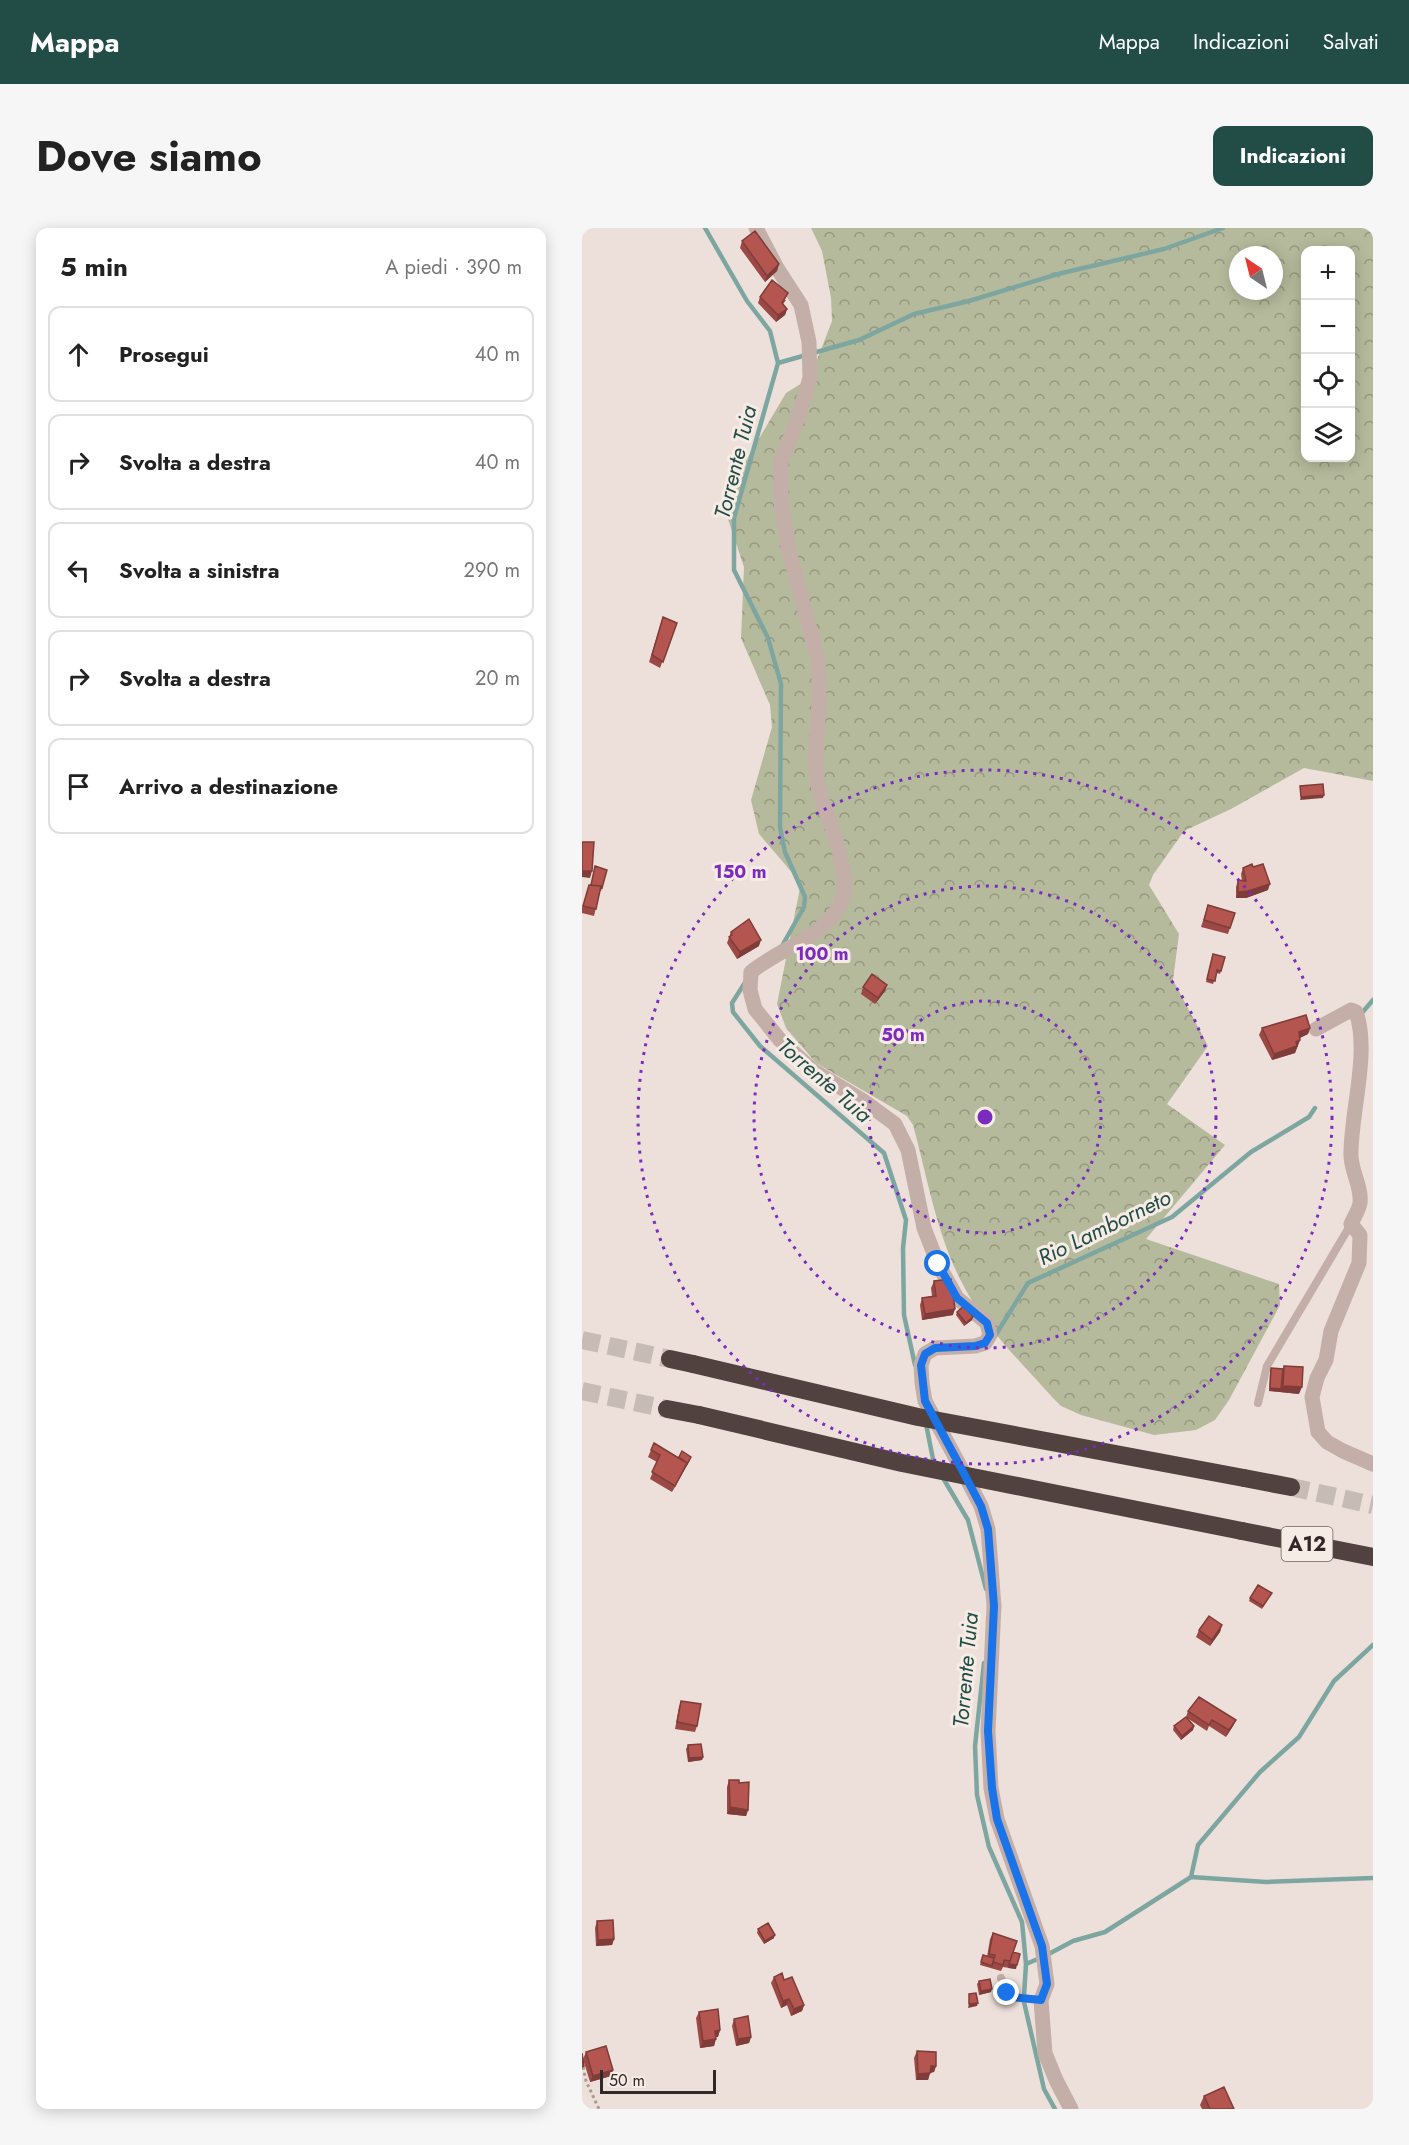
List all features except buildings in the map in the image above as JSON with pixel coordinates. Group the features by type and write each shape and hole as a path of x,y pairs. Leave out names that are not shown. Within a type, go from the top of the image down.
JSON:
{"highway":[{"path":"670,1359 918,1417 1291,1487"},
{"name":"A12","path":"667,1409 902,1463 1373,1557"}],"street":[{"path":"756,228 777,268 801,304 809,342 810,378 782,461 781,501 788,547 818,660 819,689 815,767 820,791 840,853 845,883 840,906 807,938 765,960 751,972 750,990 754,1009 780,1040 814,1071 865,1102 895,1124 908,1150 924,1228 938,1264 957,1298 987,1323 990,1335 985,1343 975,1346 935,1348 925,1354 921,1365 925,1401 981,1506 988,1529 994,1606 988,1731 992,1788 997,1819 1042,1946 1047,1984 1041,2000 1045,2053 1071,2109"},
{"path":"1316,1029 1351,1010 1356,1012 1361,1027 1350,1154 1352,1170 1360,1194 1360,1204 1351,1224 1360,1235 1359,1263 1330,1331 1326,1360 1317,1378 1312,1397 1318,1432 1335,1446 1373,1464"}],"lane":[{"path":"1258,1404 1268,1366 1351,1224"},
{"path":"1001,1978 1007,1993 1012,1997 1041,2000"}],"path":[{"path":"582,2061 586,2081 599,2109"}],"green space":[{"path":"811,228 1373,228 1373,781 1304,768 1231,809 1184,831 1153,875 1149,885 1179,934 1173,980 1208,1046 1167,1104 1225,1145 1146,1239 1279,1284 1280,1305 1229,1400 1215,1420 1196,1430 1154,1435 1081,1415 1061,1406 1053,1398 990,1327 960,1279 944,1242 913,1125 907,1116 816,1063 786,1028 777,1004 801,883 759,834 751,800 772,727 770,705 741,638 744,567 722,501 786,393 810,378 832,321 831,298 822,251"}],"waterway":[{"name":"Torrente Tuia","path":"705,228 747,301 770,331 778,363 734,518 734,570 768,638 781,684 780,827 785,852 805,897 804,907 782,946"},
{"path":"778,363 859,340 914,314 969,301 1058,274 1164,249 1223,228"},
{"name":"Torrente Tuia","path":"746,981 732,1003 733,1012 760,1046 884,1153 906,1220 903,1248 904,1315 915,1365"},
{"name":"Rio Lamborneto","path":"1361,1014 1373,1000"},
{"name":"Rio Lamborneto","path":"995,1336 1028,1283 1172,1217 1251,1152 1309,1117 1315,1108"},
{"name":"Torrente Tuia","path":"926,1424 936,1465"},
{"name":"Torrente Tuia","path":"943,1478 968,1520 986,1589"},
{"path":"1191,1877 1198,1845 1260,1772 1299,1737 1334,1681 1373,1645"},
{"name":"Torrente Tuia","path":"984,1663 975,1746 977,1795 989,1847 1022,1922 1026,1964 1024,1996"},
{"path":"1026,1964 1073,1941 1105,1932 1191,1877 1266,1882 1373,1878"},
{"name":"Torrente Tuia","path":"1024,2002 1044,2089 1055,2109"}],"tunnel":[{"path":"582,1340 670,1359"},
{"path":"582,1391 667,1409"},
{"path":"1291,1487 1373,1505"}],"route":[{"path":"938,1264 957,1298 987,1323 990,1335 985,1343 975,1346 935,1348 925,1354 921,1365 925,1401 981,1506 988,1529 994,1606 988,1731 992,1788 997,1819 1042,1946 1047,1984 1041,2000 1012,1997 1007,1993"}]}
